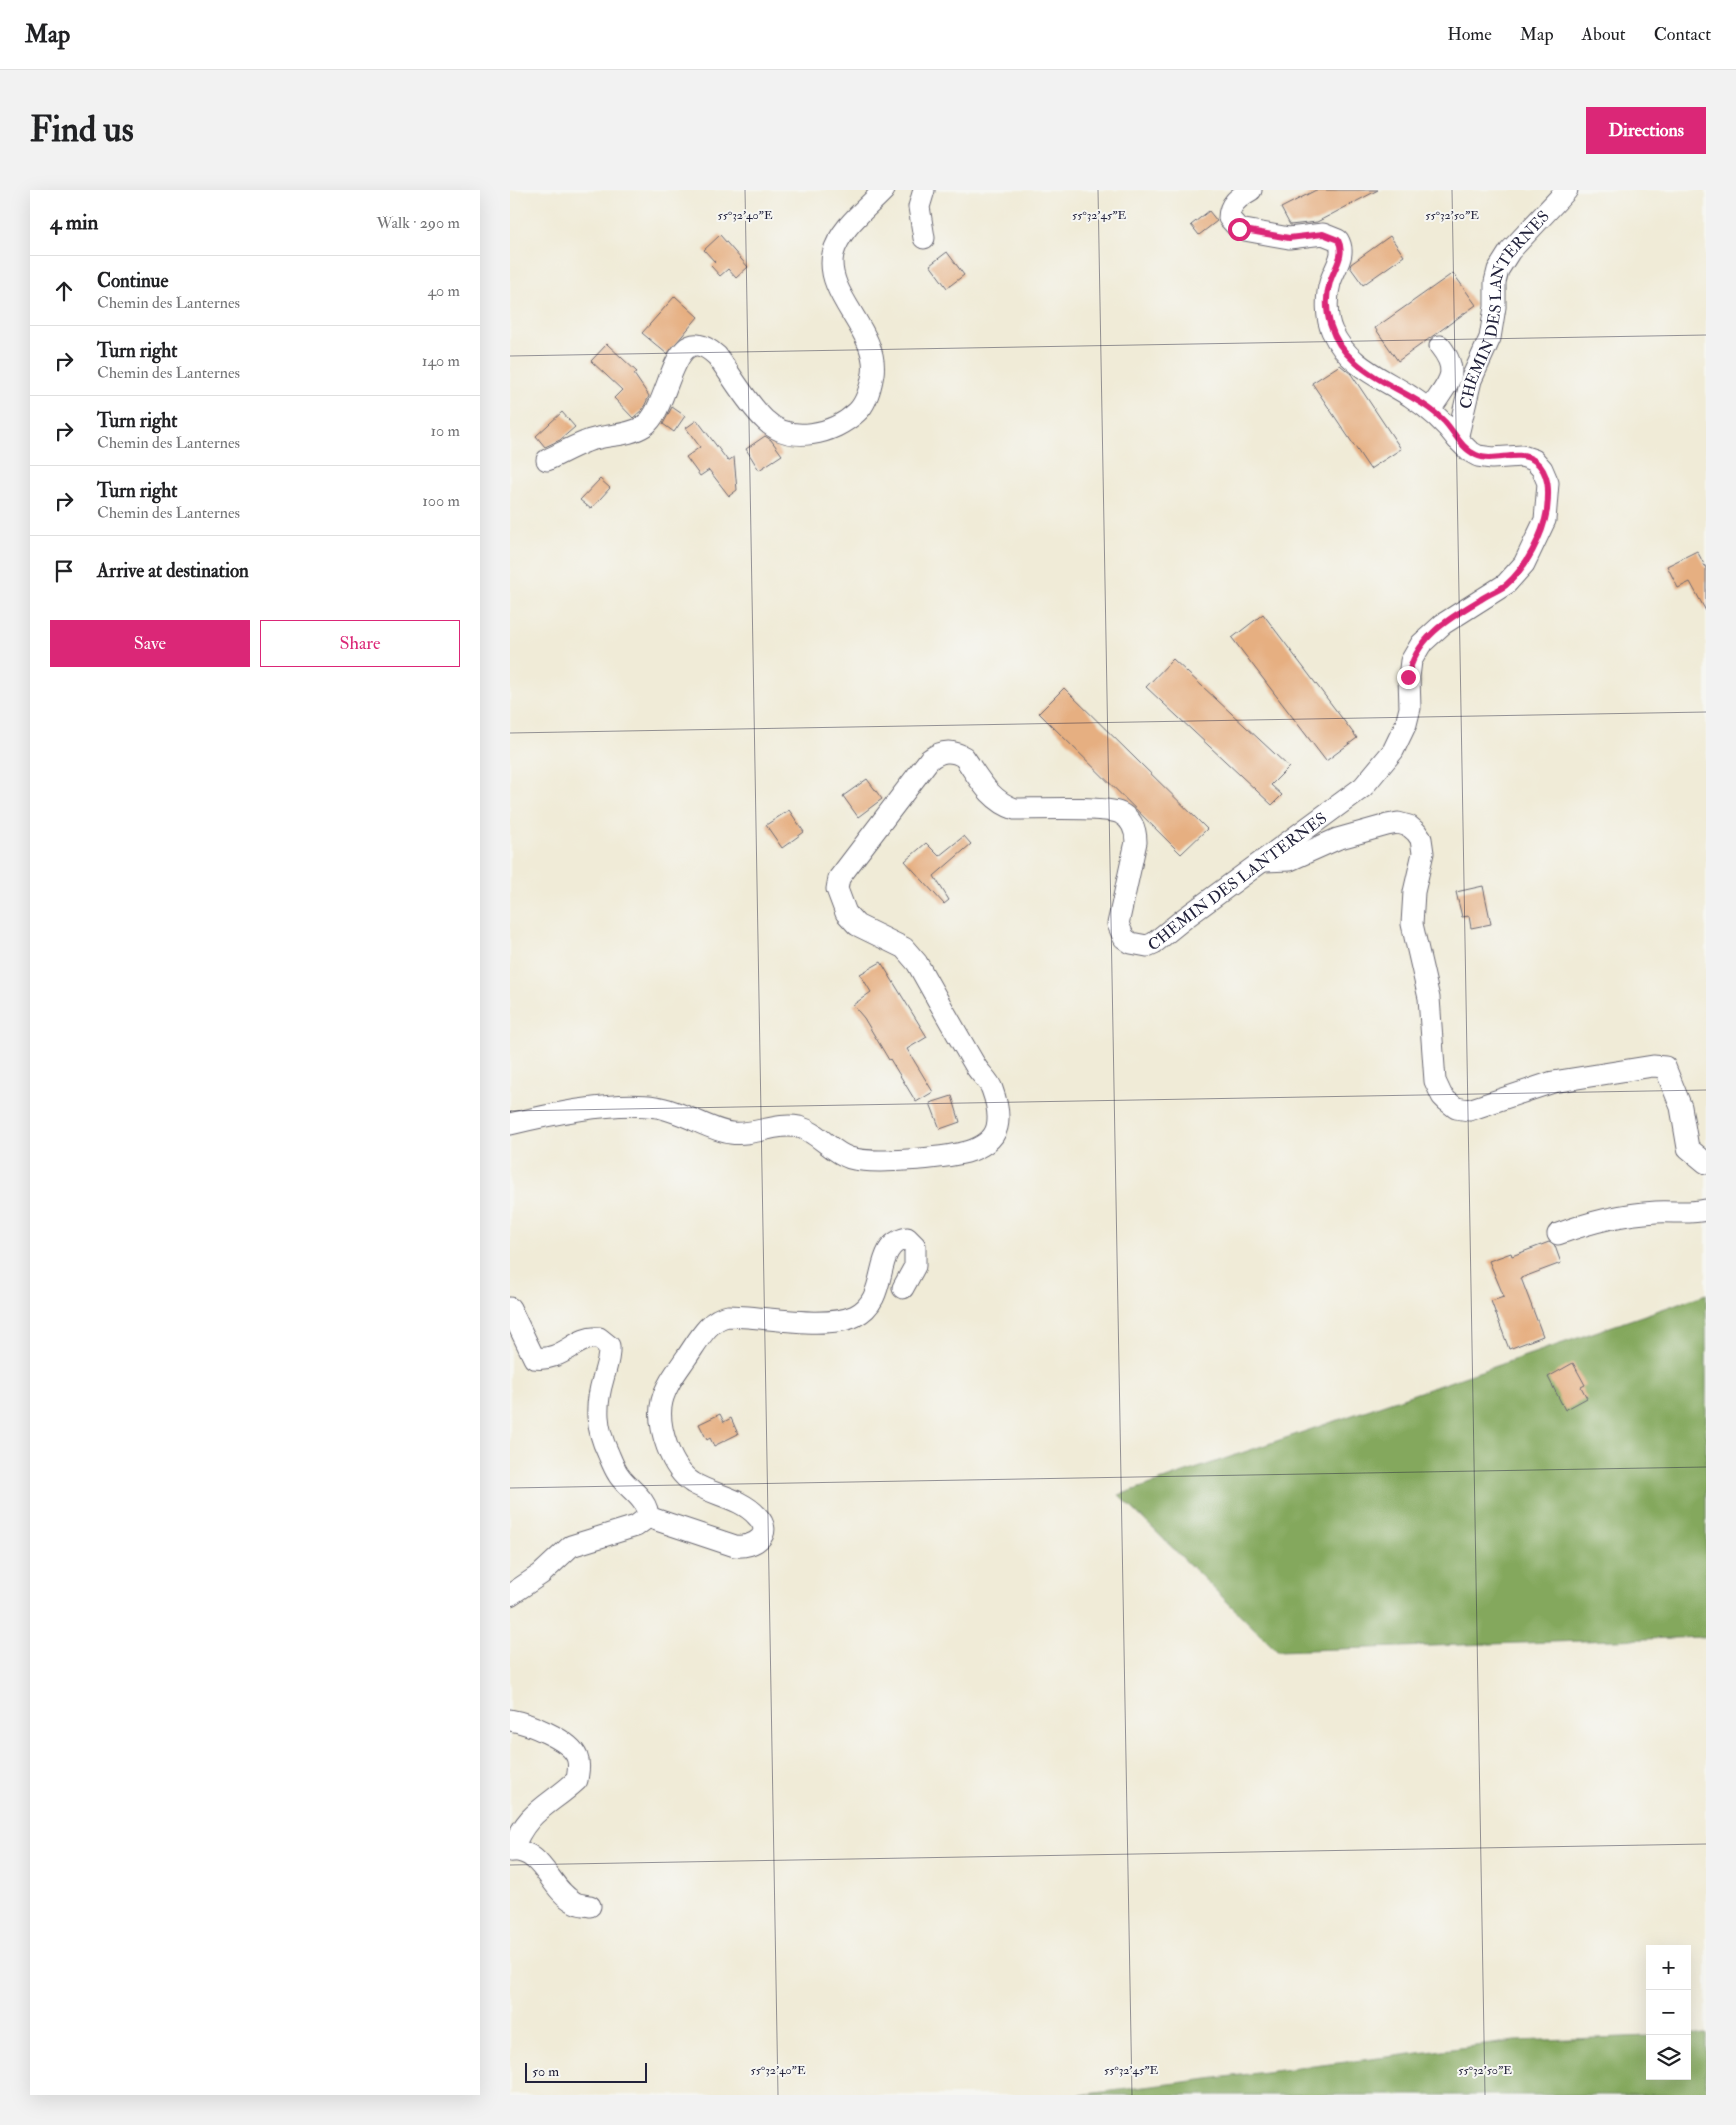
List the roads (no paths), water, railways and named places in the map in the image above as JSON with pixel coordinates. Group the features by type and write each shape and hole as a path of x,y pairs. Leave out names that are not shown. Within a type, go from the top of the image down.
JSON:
{"street":[{"path":"547,460 586,441 638,430 647,424 660,406 679,355 686,347 697,343 708,347 717,356 765,420 780,430 797,435 818,433 837,427 858,411 869,392 873,372 871,354 864,334 837,284 833,271 833,255 838,240 884,190"},
{"path":"924,190 919,207 924,238"},
{"name":"CHEMIN DES LANTERNES","path":"510,1124 601,1107 655,1107 682,1113 730,1133 753,1133 783,1126 797,1126 807,1130 834,1150 864,1161 943,1156 967,1152 994,1136 998,1124 992,1087 978,1070 909,952 897,944 857,926 846,913 837,889 839,878 929,760 942,752 950,751 964,756 993,798 1003,805 1015,809 1113,811 1128,819 1136,833 1136,842 1118,924 1124,938 1138,946 1154,943 1363,786 1393,751 1406,724 1410,708 1408,677 1411,661 1421,644 1443,624 1506,584 1517,573 1537,540 1545,520 1548,483 1542,469 1534,460 1510,455 1492,458 1478,456 1457,439 1445,422 1430,410 1369,373 1352,360 1331,331 1328,314 1330,283 1341,255 1342,246 1338,240 1323,234 1289,238 1239,229 1229,218 1229,210 1233,203 1250,190"},
{"name":"CHEMIN DES LANTERNES","path":"1457,439 1471,380 1490,338 1495,307 1495,282 1498,270 1510,251 1567,190"},
{"name":"CHEMIN DES LANTERNES","path":"1430,410 1450,378 1452,369 1451,360 1440,346"},
{"path":"1264,861 1290,860 1337,839 1372,828 1398,823 1409,826 1421,839 1422,853 1414,892 1412,924 1429,998 1435,1081 1442,1096 1456,1108 1469,1110 1552,1082 1653,1066 1665,1067 1681,1107 1688,1148 1706,1162"},
{"path":"1558,1234 1589,1223 1631,1214 1665,1211 1696,1213 1706,1210"},
{"path":"648,1517 735,1546 746,1547 753,1545 762,1535 761,1520 751,1510 692,1482 676,1463 661,1419 662,1401 671,1381 714,1321 728,1316 824,1322 852,1317 862,1312 872,1299 880,1283 886,1252 892,1244 907,1238 915,1246 915,1266 903,1288"},
{"path":"510,1308 534,1358 554,1357 590,1338 599,1338 609,1346 609,1360 599,1393 597,1416 600,1435 618,1475 642,1499 648,1510 648,1517"},
{"path":"510,1595 541,1574 571,1546 636,1526 648,1517"},
{"path":"510,1720 530,1725 568,1746 577,1755 579,1762 577,1780 533,1814 520,1829 511,1851 532,1855 551,1882 569,1898 575,1903 590,1906"}]}
